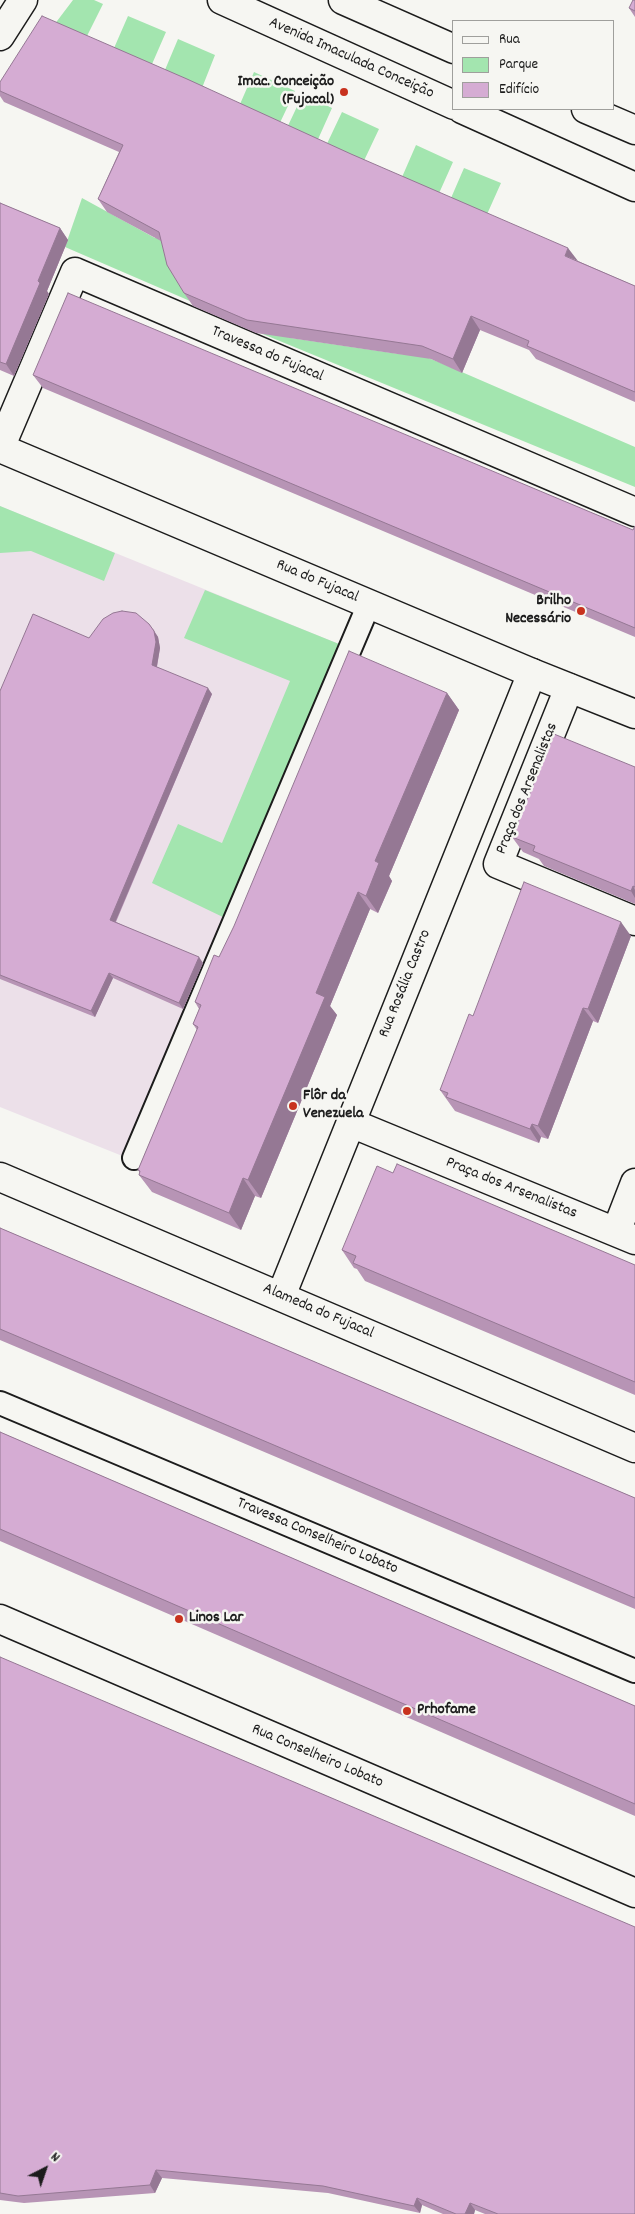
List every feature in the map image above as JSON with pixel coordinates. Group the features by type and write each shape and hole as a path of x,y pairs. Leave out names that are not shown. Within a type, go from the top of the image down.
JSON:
{"street":[{"path":"0,36 23,0"},
{"name":"Avenida Imaculada Conceição","path":"222,0 452,104"},
{"path":"343,0 452,49"},
{"path":"464,110 635,187"},
{"path":"588,110 635,130"},
{"name":"Travessa do Fujacal","path":"0,448 75,272 635,512"},
{"name":"Rua do Fujacal","path":"0,448 532,673 635,714"},
{"name":"Rua Rosália Castro","path":"281,1296 532,673"},
{"name":"Praça dos Arsenalistas","path":"569,688 498,864 635,921"},
{"name":"Praça dos Arsenalistas","path":"351,1123 625,1236 635,1182"},
{"name":"Alameda do Fujacal","path":"0,1176 635,1448"},
{"name":"Rua Conselheiro Lobato","path":"0,1620 635,1893"}],"lane":[{"path":"134,1158 369,604"},
{"name":"Travessa Conselheiro Lobato","path":"0,1403 635,1671"}],"shaded area":[{"path":"0,506 344,646 125,1157 0,1107"}],"green space":[{"path":"73,0 94,0 103,4 83,44 51,29"},
{"path":"128,16 166,32 149,71 111,55"},
{"path":"178,39 215,55 200,93 162,77"},
{"path":"254,72 295,91 277,129 237,111"},
{"path":"303,94 332,108 315,146 285,132"},
{"path":"342,112 379,129 361,167 324,150"},
{"path":"416,145 453,162 436,200 399,184"},
{"path":"464,168 501,183 484,221 448,205"},
{"path":"82,198 155,238 157,232 190,301 65,247"},
{"path":"214,314 291,338 399,354 421,355 441,363 635,447 635,487"},
{"path":"0,506 115,553 104,581 31,551 0,553"},
{"path":"205,590 344,646 227,919 152,883 178,824 222,843 290,681 184,638"}],"building":[{"path":"633,0 635,0 635,11 629,8"},
{"path":"42,16 187,79 351,154 568,248 565,256 635,286 635,392 527,346 529,341 471,316 453,359 422,346 247,320 184,293 167,265 159,232 98,199 123,145 0,91 0,82"},
{"path":"0,203 60,228 38,281 40,283 6,364 0,362"},
{"path":"68,293 633,530 635,526 635,628 33,375"},
{"path":"122,611 136,613 154,631 156,642 152,665 208,688 110,920 199,957 179,1003 109,973 91,1011 0,975 0,691 33,614 89,638 103,619 113,613"},
{"path":"349,651 447,693 375,861 379,863 366,896 358,892 337,942 316,993 325,997 248,1180 243,1178 229,1213 139,1175 140,1171 138,1170 198,1027 193,1024 201,1005 195,1002 214,955 219,957 234,926"},
{"path":"554,734 635,767 635,887 633,886 631,891 533,851 535,846 512,837"},
{"path":"524,882 621,922 588,1009 583,1008 538,1126 532,1124 530,1129 446,1097 448,1093 440,1090 469,1014 473,1016"},
{"path":"397,1164 635,1265 635,1382 353,1263 356,1256 342,1250 377,1166 393,1173"},
{"path":"0,1228 635,1498 635,1598 0,1329"},
{"path":"0,1432 635,1706 635,1804 0,1529"},
{"path":"0,1657 635,1927 635,2214 498,2214 470,2203 465,2214 456,2214 417,2198 414,2206 323,2186 156,2170 150,2185 18,2196 0,2193"}],"place":[{"name":"Imac. Conceição (Fujacal)","path":"344,92"},
{"name":"Brilho Necessário","path":"581,611"},
{"name":"Flôr da Venezuela","path":"293,1106"},
{"name":"Linos Lar","path":"179,1619"},
{"name":"Prhofame","path":"407,1711"}]}
